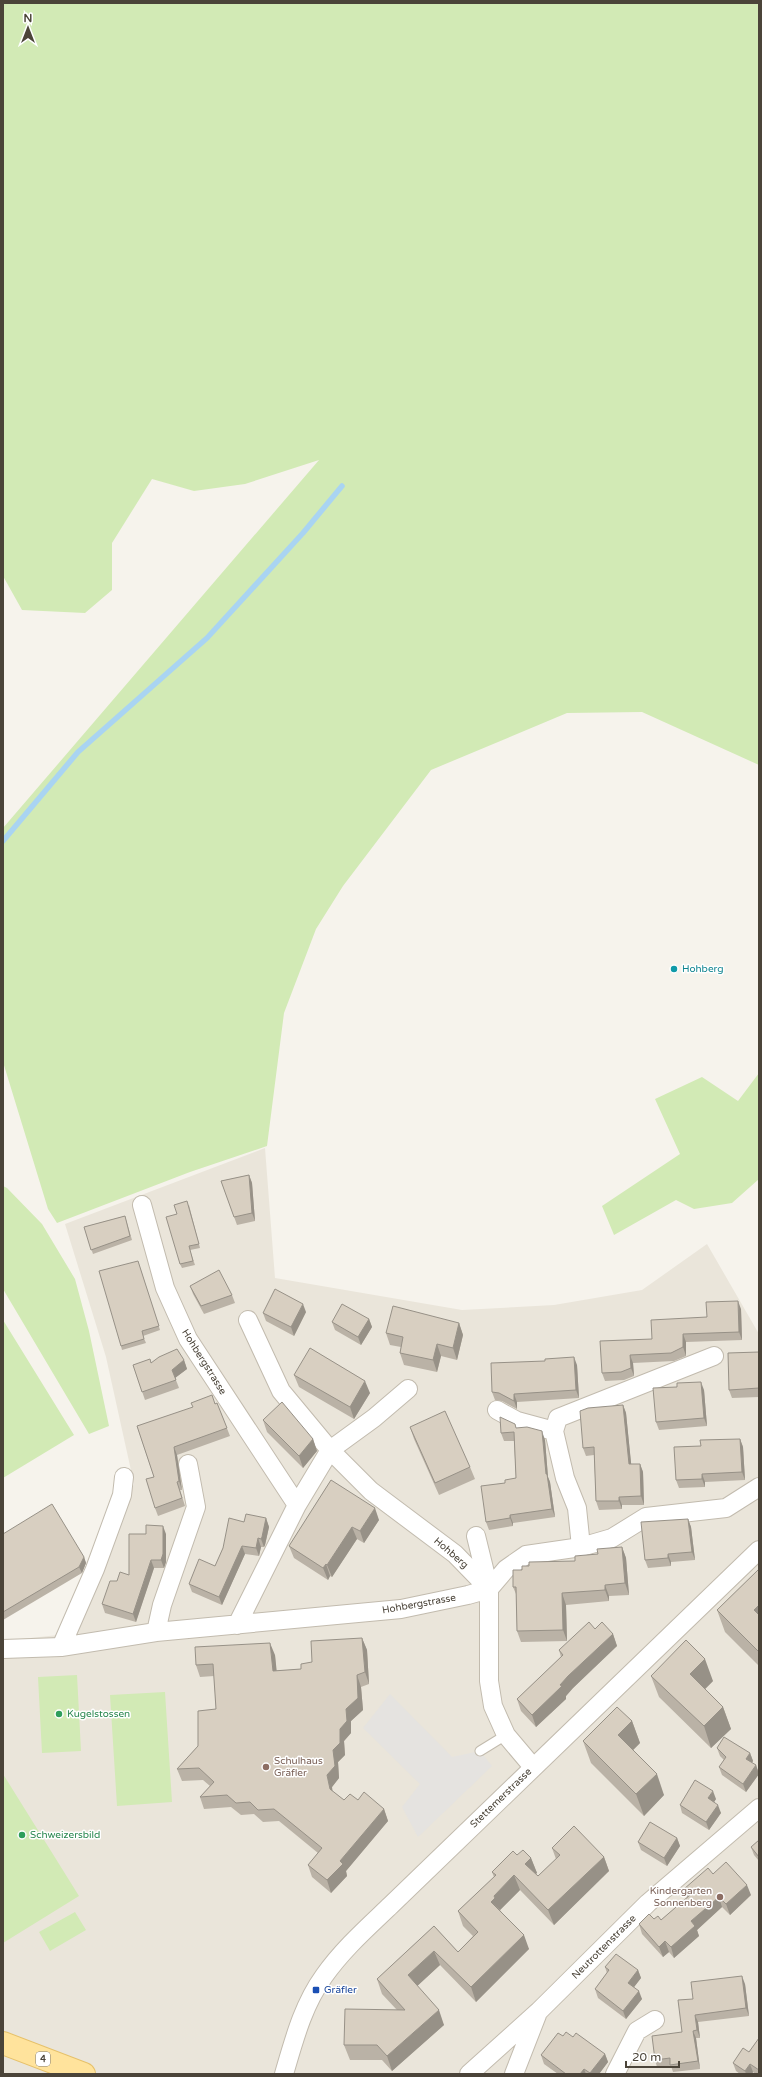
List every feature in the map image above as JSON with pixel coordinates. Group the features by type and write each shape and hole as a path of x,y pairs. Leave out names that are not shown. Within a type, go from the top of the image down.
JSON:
{"main road":[{"name":"4","path":"3,2043 84,2074"}],"street":[{"name":"Hohbergstrasse","path":"142,1205 165,1288 188,1339 297,1505"},
{"name":"Hohberg","path":"248,1320 281,1391 330,1450 371,1491 455,1554 489,1589"},
{"path":"581,1546 577,1508 565,1478 554,1432 558,1418 714,1356"},
{"path":"237,1625 297,1505 330,1450 374,1418 408,1389"},
{"path":"497,1410 517,1421 554,1432"},
{"path":"156,1632 162,1605 196,1507 188,1464"},
{"path":"61,1648 95,1568 122,1495 124,1477"},
{"path":"489,1589 506,1569 526,1555 581,1546 612,1538 646,1518 726,1508 759,1487"},
{"path":"476,1536 489,1589 489,1681 493,1706 506,1735 533,1768"},
{"name":"Stettemerstrasse","path":"284,2074 294,2037 303,2014 323,1976 337,1959 391,1904 759,1550"},
{"name":"Hohbergstrasse","path":"3,1649 61,1648 156,1632 401,1609 489,1589"},
{"name":"Neutrottenstrasse","path":"469,2074 538,2011 648,1903 759,1808"},
{"path":"514,2074 538,2011"},
{"path":"615,2074 637,2031 655,2020"}],"lane":[{"path":"480,1751 506,1735"}],"shaded area":[{"path":"265,1148 275,1278 462,1310 554,1305 642,1290 707,1244 759,1334 759,2074 3,2074 3,1641 67,1634 134,1484 106,1357 65,1224"},
{"path":"390,1694 452,1757 480,1751 492,1766 418,1837 402,1807 420,1784 363,1728"}],"green space":[{"path":"3,3 759,3 759,765 642,712 567,713 431,770 343,886 316,929 284,1013 267,1146 190,1172 57,1223 48,1209 3,1062 3,828 319,460 245,484 194,491 152,479 112,543 112,590 85,613 22,610 3,576"},
{"path":"759,1073 759,1179 732,1203 694,1209 676,1200 614,1235 602,1206 680,1154 655,1099 702,1077 738,1101"},
{"path":"3,1186 7,1188 42,1224 75,1279 89,1331 109,1426 89,1434 3,1289"},
{"path":"3,1320 74,1435 3,1478"},
{"name":"Kugelstossen","path":"77,1675 81,1751 42,1753 38,1677"},
{"path":"165,1692 172,1802 117,1806 110,1695"},
{"name":"Schweizersbild","path":"3,1774 79,1896 3,1943"},
{"path":"75,1912 86,1930 50,1951 39,1932"}],"building":[{"path":"249,1175 252,1213 234,1217 221,1181"},
{"path":"187,1201 199,1244 189,1246 193,1261 180,1264 166,1217 177,1214 174,1205"},
{"path":"125,1216 130,1236 91,1250 84,1227"},
{"path":"138,1261 159,1326 142,1331 144,1339 121,1346 99,1271"},
{"path":"219,1270 232,1295 201,1306 190,1286"},
{"path":"275,1289 303,1304 291,1327 263,1313"},
{"path":"738,1301 739,1332 683,1334 683,1347 671,1353 630,1355 631,1368 621,1372 602,1373 600,1341 652,1339 651,1320 707,1317 706,1302"},
{"path":"342,1304 369,1319 358,1337 332,1322"},
{"path":"393,1306 459,1323 453,1348 437,1344 433,1360 400,1353 403,1337 386,1333"},
{"path":"310,1348 365,1381 350,1407 294,1375"},
{"path":"177,1349 184,1360 172,1370 176,1380 142,1392 133,1365 150,1359 151,1363 159,1357"},
{"path":"759,1352 759,1388 729,1390 728,1353"},
{"path":"574,1357 576,1390 514,1394 514,1401 499,1393 492,1392 491,1363 545,1361 545,1359"},
{"path":"701,1382 704,1418 656,1422 653,1388 677,1387 677,1383"},
{"path":"212,1395 215,1404 217,1403 227,1428 174,1447 179,1481 177,1482 182,1498 155,1508 146,1479 154,1477 137,1426 193,1407 191,1403"},
{"path":"282,1402 313,1439 299,1456 263,1420"},
{"path":"623,1405 629,1464 640,1464 641,1496 619,1497 619,1501 596,1501 594,1447 583,1448 580,1411 588,1408"},
{"path":"445,1411 470,1467 435,1483 410,1427"},
{"path":"500,1417 515,1424 516,1428 527,1427 542,1431 546,1474 552,1509 510,1515 510,1518 486,1522 481,1486 505,1483 505,1480 516,1478 514,1432 501,1433"},
{"path":"740,1439 742,1472 702,1474 702,1479 676,1480 674,1447 701,1446 700,1440"},
{"path":"331,1480 375,1508 360,1531 352,1527 327,1565 326,1564 323,1568 289,1546"},
{"path":"52,1504 84,1557 79,1567 3,1612 3,1534"},
{"path":"246,1514 266,1518 262,1537 261,1539 258,1538 256,1548 242,1546 219,1597 189,1584 199,1559 215,1566 223,1548 229,1518 244,1522"},
{"path":"688,1519 692,1552 668,1554 668,1558 645,1560 641,1522"},
{"path":"146,1525 163,1526 163,1554 161,1560 151,1560 133,1614 102,1604 110,1581 117,1581 120,1572 129,1575 129,1534 146,1534"},
{"path":"622,1547 625,1583 605,1585 605,1590 562,1593 563,1630 517,1631 516,1587 513,1587 513,1570 522,1570 522,1566 529,1566 529,1562 575,1561 575,1556 598,1554 597,1549"},
{"path":"759,1569 759,1605 754,1610 759,1615 759,1652 717,1610"},
{"path":"589,1622 595,1629 602,1622 613,1634 568,1676 560,1685 562,1686 532,1715 517,1699 563,1655 559,1650"},
{"name":"Schulhaus Gräfler","path":"362,1638 365,1672 357,1675 358,1698 346,1709 347,1721 340,1729 340,1743 333,1750 335,1766 327,1775 330,1789 344,1800 350,1794 358,1800 364,1792 384,1809 340,1861 343,1864 327,1880 308,1865 322,1848 274,1809 258,1810 250,1802 236,1803 227,1795 200,1797 214,1782 199,1768 177,1769 198,1746 198,1711 216,1709 213,1664 196,1665 195,1647 270,1643 273,1671 301,1669 301,1664 312,1662 311,1641"},
{"path":"686,1640 705,1659 690,1674 723,1707 704,1726 651,1676"},
{"path":"617,1707 632,1721 618,1735 657,1774 636,1794 583,1741"},
{"path":"724,1737 750,1753 746,1759 756,1765 743,1784 719,1767 726,1757 717,1748"},
{"path":"695,1780 713,1791 708,1798 718,1805 706,1822 680,1805"},
{"path":"650,1822 677,1838 664,1858 638,1842"},
{"path":"574,1826 604,1857 548,1910 514,1875 494,1896 495,1898 491,1902 524,1935 471,1987 434,1951 408,1975 439,2010 387,2056 377,2045 344,2045 345,2009 405,2010 377,1979 434,1926 458,1952 478,1932 458,1911 496,1875 492,1872 513,1851 517,1855 523,1850 531,1858 525,1864 538,1876 560,1855 552,1848"},
{"path":"759,1840 759,1857 751,1847"},
{"path":"726,1862 747,1885 726,1904 719,1897 691,1921 695,1926 671,1947 665,1941 659,1947 639,1924 649,1914 654,1919 658,1916 661,1920 690,1895 684,1889 708,1868 713,1874"},
{"path":"616,1954 638,1970 628,1983 639,1991 623,2011 595,1989 609,1970 605,1967"},
{"path":"742,1976 746,2008 695,2015 697,2030 693,2031 698,2061 670,2065 670,2058 655,2060 652,2036 682,2032 678,2000 693,1999 691,1982"},
{"path":"566,2032 573,2037 576,2033 605,2054 590,2073 584,2069 580,2074 566,2074 541,2055 558,2033 563,2036"},
{"path":"759,2038 759,2070 750,2064 745,2071 733,2063 743,2048 749,2052"}],"waterway":[{"path":"3,841 78,752 207,638 303,533 342,486"}],"place":[{"name":"Hohberg","path":"674,969"},
{"name":"Kugelstossen","path":"59,1714"},
{"name":"Schulhaus Gräfler","path":"266,1767"},
{"name":"Schweizersbild","path":"22,1835"},
{"name":"Kindergarten Sonnenberg","path":"720,1897"},
{"name":"Gräfler","path":"316,1990"}]}
